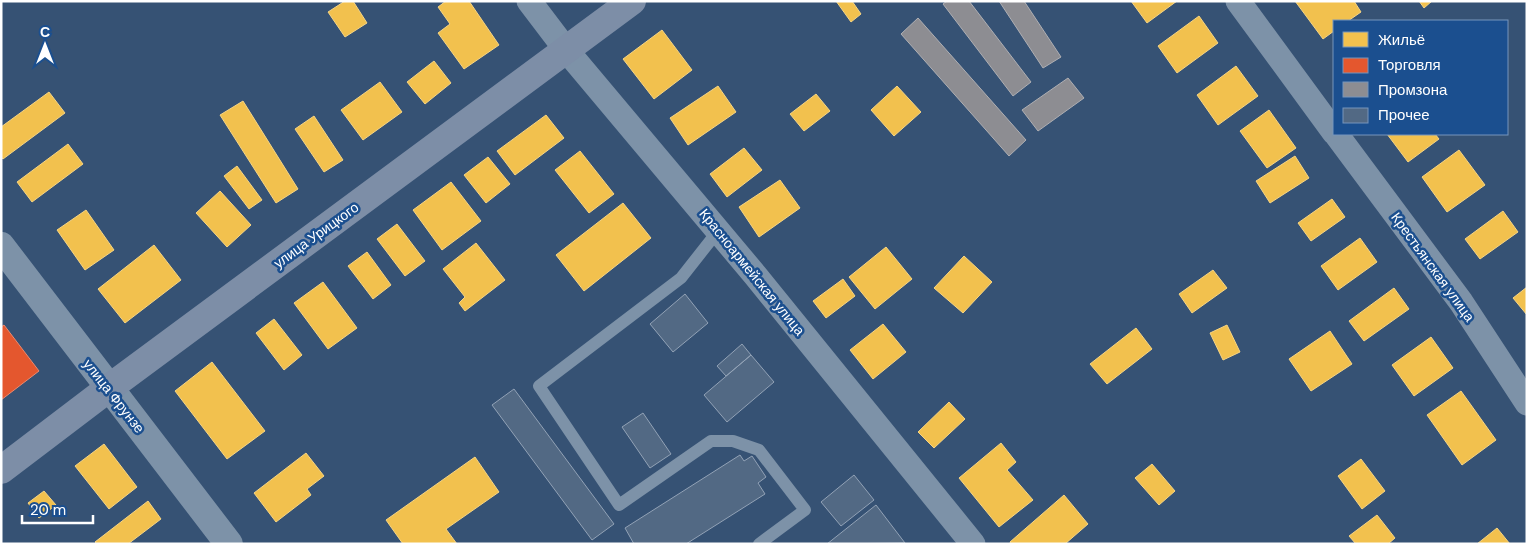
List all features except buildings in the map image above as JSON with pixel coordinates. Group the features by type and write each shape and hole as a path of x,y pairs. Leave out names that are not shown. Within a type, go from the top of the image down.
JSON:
{"main road":[{"name":"улица Урицкого","path":"1,470 632,1"}],"street":[{"name":"Красноармейская улица","path":"530,1 567,51 718,231 973,544"},
{"name":"Крестьянская улица","path":"1238,1 1333,130"},
{"name":"Крестьянская улица","path":"1336,135 1461,302 1527,403"},
{"name":"улица Фрунзе","path":"1,246 229,544"}],"lane":[{"path":"718,231 681,278 539,386 619,505 711,441 733,441 759,450 805,510 759,544"}]}
